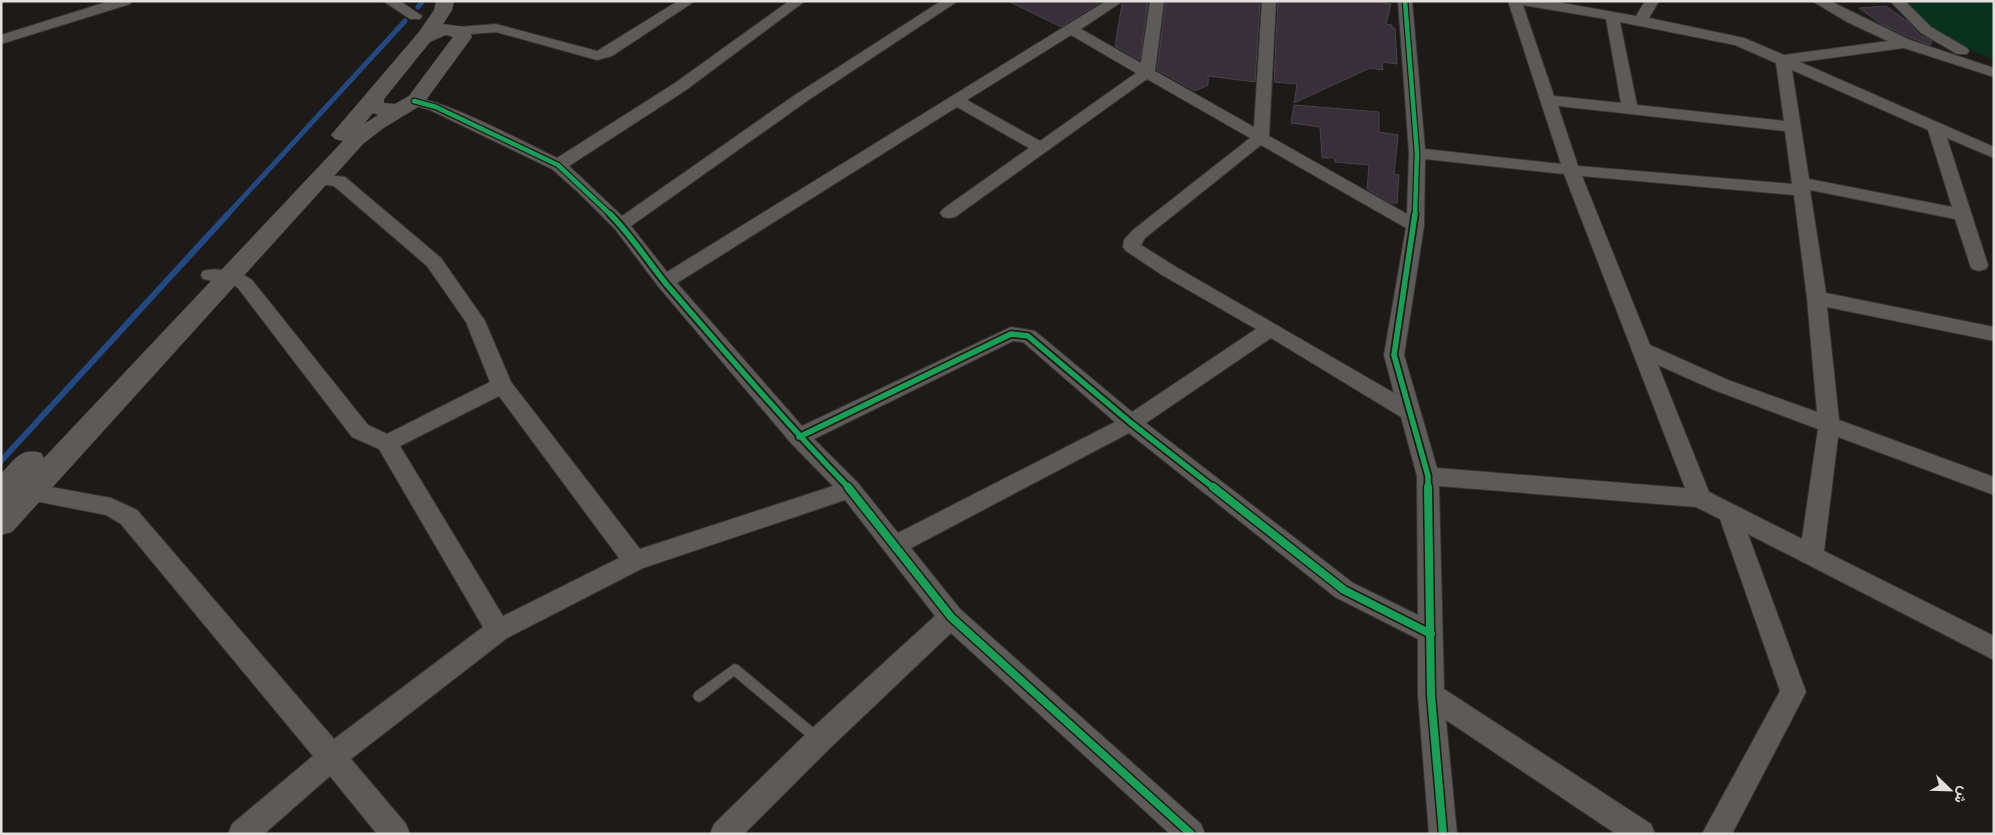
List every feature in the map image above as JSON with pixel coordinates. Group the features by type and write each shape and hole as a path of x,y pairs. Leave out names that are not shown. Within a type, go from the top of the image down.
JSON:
{"street":[{"path":"1,40 125,1"},
{"path":"390,1 415,16"},
{"path":"219,276 373,101 427,35 443,10 445,1"},
{"path":"457,30 462,1"},
{"path":"427,35 445,30 496,28 597,56 607,52 688,1"},
{"path":"558,165 600,140 717,62 798,1"},
{"path":"621,225 801,98 951,1"},
{"path":"665,282 1116,1"},
{"path":"949,213 1147,72 1157,1"},
{"path":"1269,1 1261,137 1139,234 1133,240 1132,247 1169,271 1271,329 1411,413"},
{"path":"1404,1 1417,153 1415,226 1394,355 1428,476 1432,695 1443,834"},
{"path":"1515,1 1572,170 1700,498"},
{"path":"1525,1 1739,41 1994,153"},
{"path":"1640,21 1652,1"},
{"path":"1819,1 1852,19 1905,43 1994,73"},
{"path":"1896,1 1934,37 1994,66"},
{"path":"1612,16 1630,109"},
{"path":"1,523 12,491 219,276 320,179 356,140 410,104 462,40 463,34 457,30"},
{"path":"1072,30 1415,226"},
{"path":"1783,60 1905,43"},
{"path":"1783,60 1817,298 1829,424 1812,556"},
{"path":"1548,100 1792,127"},
{"path":"373,101 375,107 379,109 392,110 410,104 436,107 558,165 621,225 665,282 799,437 850,489 951,617 1191,834"},
{"path":"957,101 1041,148"},
{"path":"1935,127 1979,265"},
{"path":"1417,153 1572,170 1801,187 1963,215"},
{"path":"320,179 339,181 434,262 475,321 502,385 635,561"},
{"path":"219,276 240,280 245,284 360,431 387,443 498,630"},
{"path":"1817,298 1994,334"},
{"path":"894,546 1131,422 1271,329"},
{"path":"799,437 1011,334 1028,336 1131,422 1344,590 1431,634"},
{"path":"1642,350 1721,385 1994,486"},
{"path":"387,443 502,385"},
{"path":"1428,476 1700,498 1994,649"},
{"path":"242,834 332,756 498,630 635,561 850,489"},
{"path":"12,491 110,507 129,517 396,834"},
{"path":"1716,834 1793,692 1729,513"},
{"path":"724,834 819,740 951,617"},
{"path":"1432,695 1642,834"}],"lane":[{"path":"698,696 734,669 819,740"}],"green space":[{"path":"1906,1 1994,1 1994,60 1939,35"}],"building":[{"path":"1008,1 1102,1 1061,27"},
{"path":"1125,1 1148,1 1140,60 1115,46 1122,4"},
{"path":"1166,1 1260,1 1255,82 1208,76 1208,85 1195,91 1157,70"},
{"path":"1278,1 1372,1 1391,4 1386,24 1392,25 1392,28 1395,28 1397,64 1382,62 1383,70 1370,68 1294,103 1297,84 1274,82"},
{"path":"1886,6 1907,21 1920,35 1932,41 1930,45 1881,24 1859,8"},
{"path":"1294,105 1379,112 1379,132 1398,135 1394,174 1399,175 1397,203 1391,203 1367,189 1369,165 1335,162 1334,158 1322,158 1320,127 1291,123"}],"waterway":[{"path":"418,7 423,1"},
{"path":"227,215 405,21"},
{"path":"1,461 228,214"}],"cycle path":[{"path":"1405,1 1417,153 1415,226 1394,355 1428,476 1431,695 1443,834"},
{"path":"414,101 436,107 558,165 584,188 621,225 665,282 799,437 850,489 951,617 1191,834"},
{"path":"799,437 1011,334 1028,336 1131,423 1344,590 1431,634"}]}
